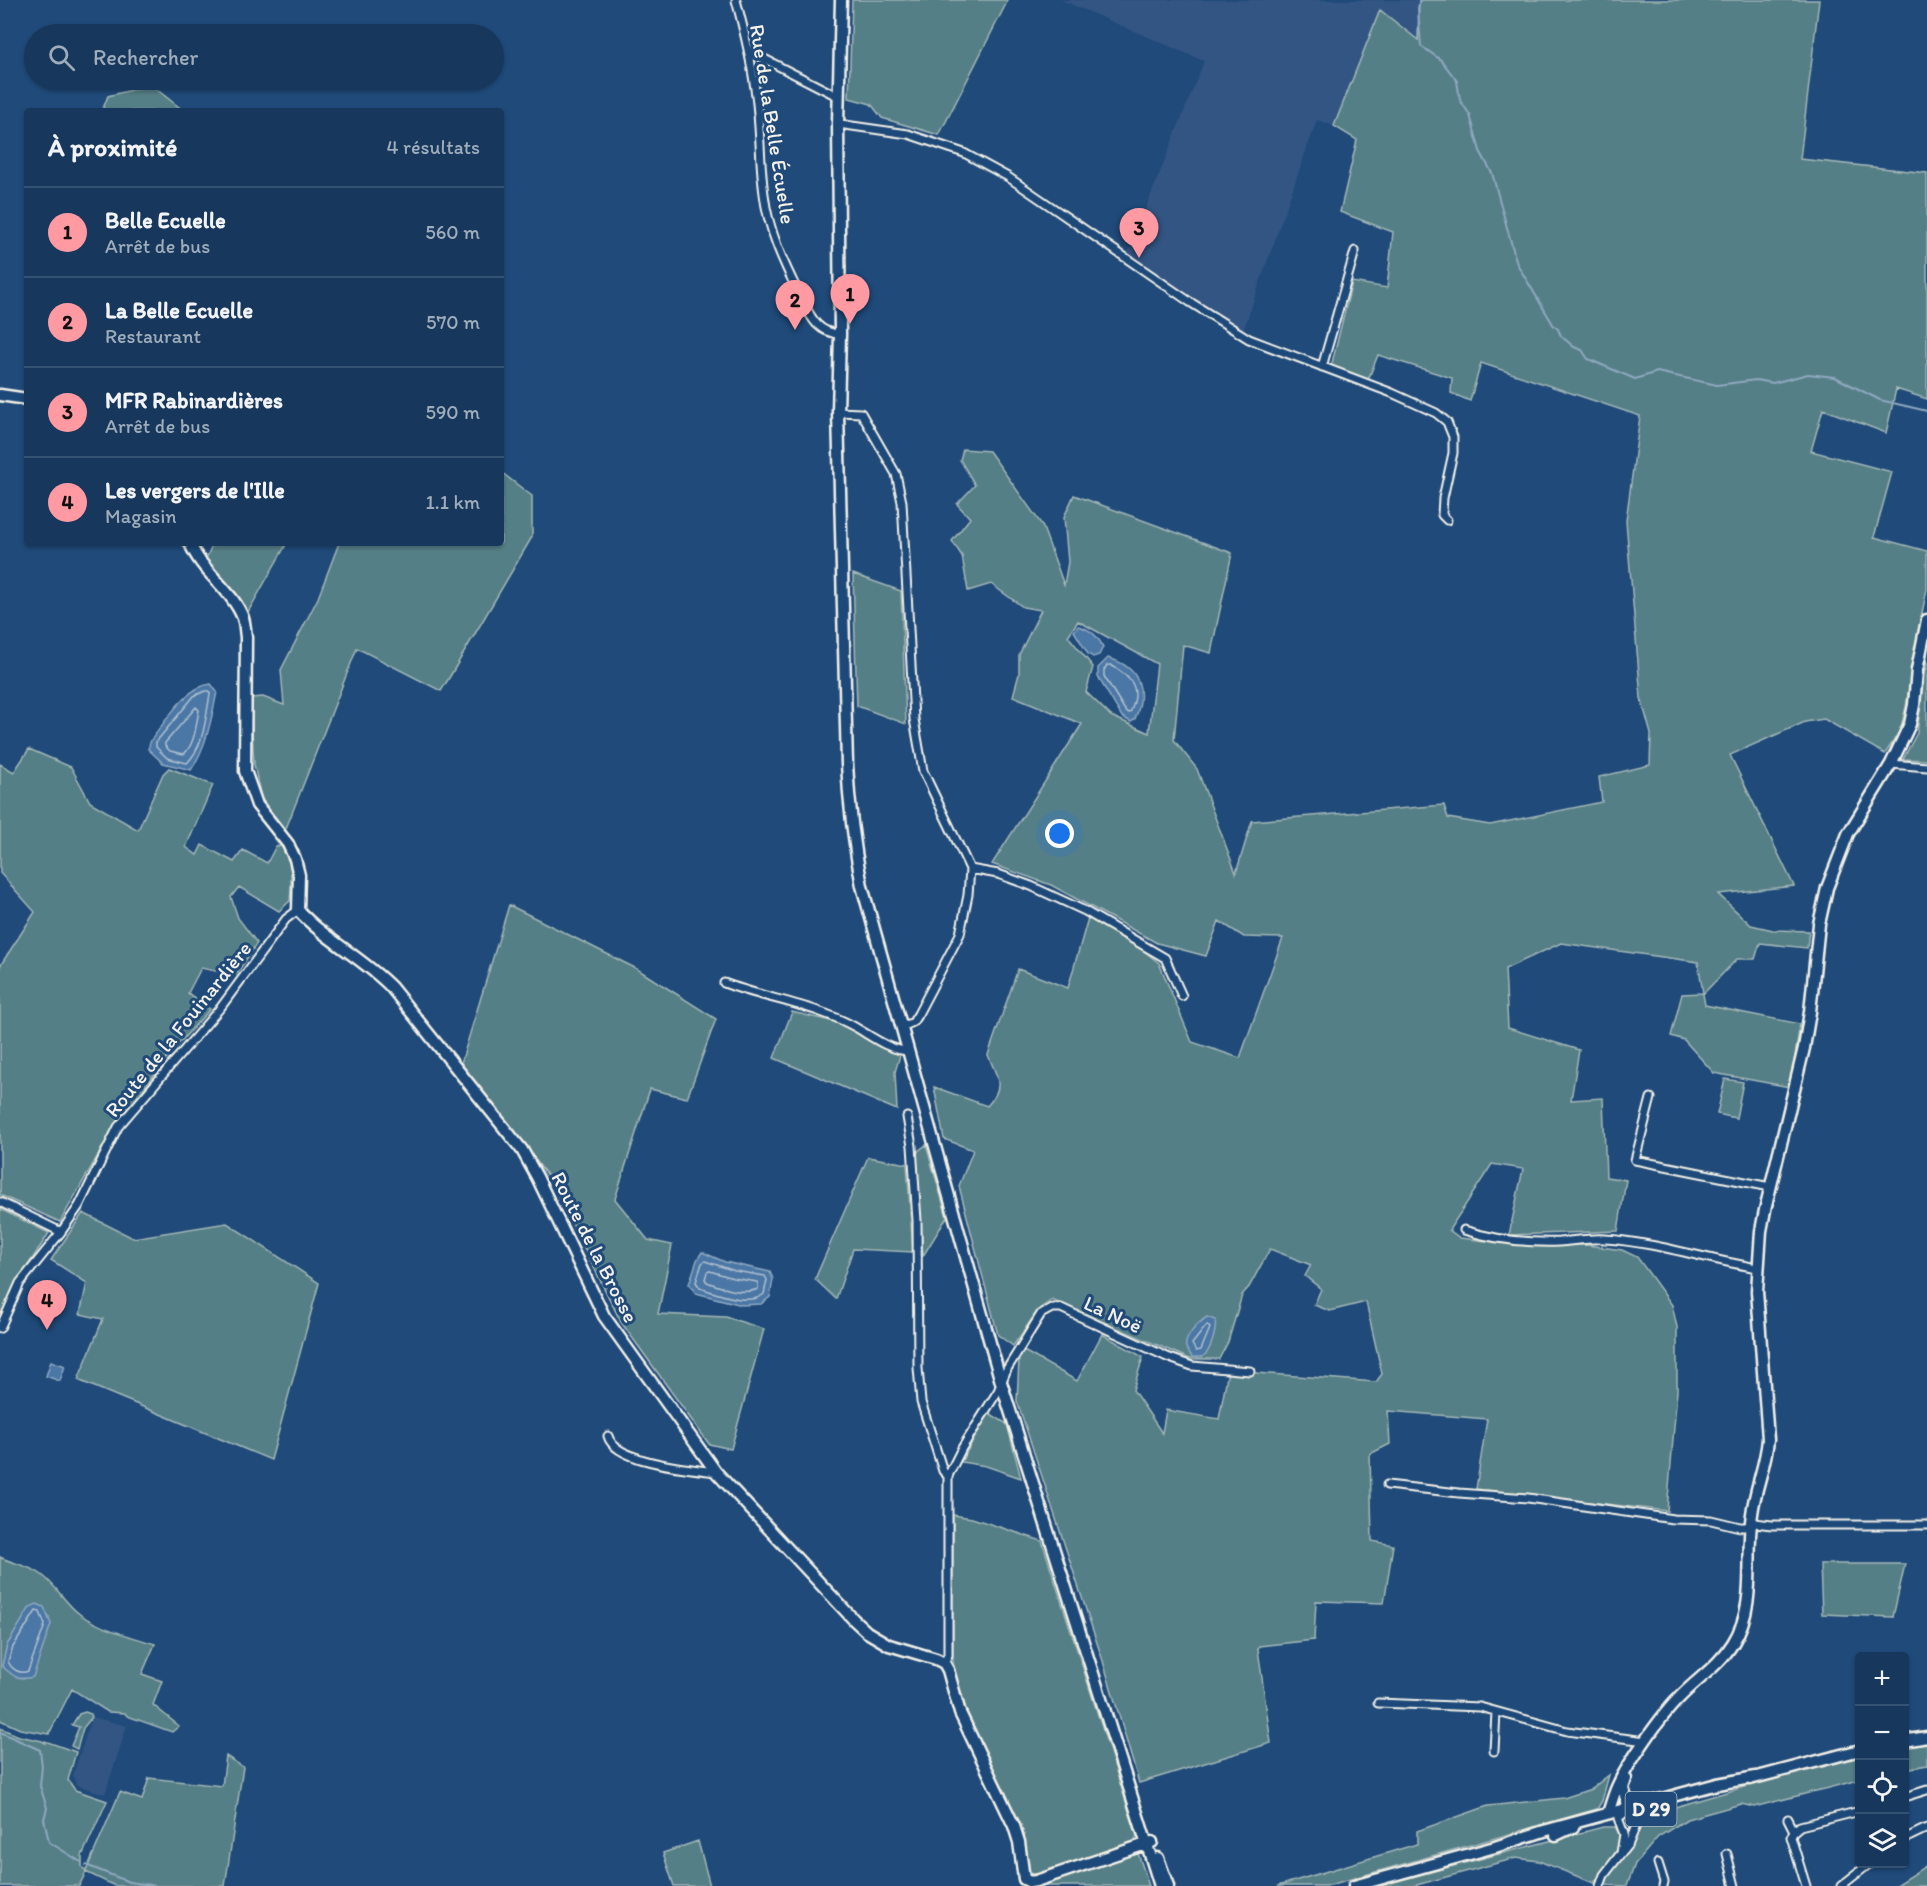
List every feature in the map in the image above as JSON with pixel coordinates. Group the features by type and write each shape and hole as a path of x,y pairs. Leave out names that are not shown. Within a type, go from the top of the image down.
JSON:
{"street":[{"name":"Rue de la Belle Écuelle","path":"736,0 749,51 759,118 764,193 771,232 814,323 822,330 840,334"},
{"path":"841,0 838,124 840,334 838,412 850,810 862,886 1001,1383 1149,1843 1160,1886"},
{"path":"749,51 839,97"},
{"path":"838,124 908,134 964,153 1008,177 1190,302 1249,339 1436,412 1447,422 1454,445 1443,498 1442,515 1447,520"},
{"path":"1322,367 1355,251"},
{"path":"0,395 24,399"},
{"path":"838,412 861,413 896,474 902,502 914,719 923,771 970,869 968,895 960,934 918,1014 913,1022 902,1027"},
{"path":"191,546 198,560 234,602 244,620 246,637 245,771 257,806 288,844 295,860 299,875 298,910"},
{"path":"1621,1853 1624,1834 1613,1816 1618,1785 1680,1697 1721,1659 1738,1633 1744,1618 1750,1586 1750,1525 1768,1439 1758,1313 1761,1231 1806,1040 1819,924 1827,888 1848,834 1891,764 1910,724 1917,670 1927,620"},
{"path":"1891,764 1927,767"},
{"path":"970,869 998,874 1031,886 1084,910 1155,952 1165,958 1182,996"},
{"name":"Route de la Fouinardière","path":"0,1328 20,1283 79,1206 118,1127 221,1007 286,919 298,910"},
{"name":"Route de la Brosse","path":"298,910 309,922 376,972 391,987 522,1150 604,1316 716,1472 867,1632 889,1645 945,1663"},
{"path":"724,983 827,1015 852,1025 897,1050 909,1051"},
{"path":"1652,1098 1635,1160 1770,1187"},
{"path":"907,1117 912,1146 917,1221 918,1368 921,1402 943,1471 948,1476"},
{"path":"0,1202 61,1232"},
{"path":"1464,1230 1511,1241 1559,1242 1604,1239 1623,1241 1758,1268"},
{"name":"La Noë","path":"1001,1383 1007,1369 1041,1314 1052,1308 1061,1308 1167,1357 1192,1366 1250,1371"},
{"path":"1001,1383 948,1476 948,1655 945,1663 960,1713 1014,1826 1026,1884 1149,1843"},
{"path":"608,1436 616,1447 636,1457 668,1466 716,1472"},
{"path":"1388,1485 1534,1499 1673,1520 1711,1520 1740,1527 1754,1523 1927,1525"},
{"path":"1378,1703 1480,1707 1567,1731 1644,1745"},
{"path":"1494,1751 1496,1712"},
{"path":"1909,1740 1927,1737"},
{"path":"1556,1835 1567,1829 1616,1815 1629,1808 1623,1788 1644,1745"},
{"name":"D 29","path":"1354,1886 1544,1831 1642,1811 1756,1777 1855,1751"},
{"name":"D 29","path":"1495,1847 1556,1835 1613,1816 1629,1808 1717,1784 1756,1777"},
{"path":"1909,1796 1927,1790"},
{"path":"1613,1816 1679,1794"},
{"path":"1600,1886 1604,1875 1634,1833 1642,1811"},
{"path":"1806,1886 1791,1837 1794,1831 1800,1826 1855,1812"},
{"path":"1788,1819 1794,1831"},
{"path":"1909,1837 1927,1828"},
{"path":"1149,1843 1168,1886"},
{"path":"1727,1854 1735,1886"},
{"path":"1658,1863 1664,1882 1663,1886"},
{"path":"1841,1886 1863,1868"}],"shaded area":[{"path":"1061,0 1419,0 1419,41 1380,10 1334,126 1317,120 1243,331 1128,253 1204,61"},
{"path":"92,1717 127,1726 105,1794 76,1785 73,1775"}],"green space":[{"path":"852,0 1008,0 939,135 882,118 871,104 849,98"},
{"path":"1419,0 1819,0 1800,159 1927,173 1927,399 1896,389 1886,433 1823,409 1811,451 1892,472 1874,537 1927,551 1927,589 1900,731 1885,754 1824,719 1805,722 1730,755 1794,886 1718,894 1751,925 1773,930 1809,931 1807,948 1760,943 1755,959 1737,959 1703,994 1705,1005 1800,1024 1790,1087 1714,1073 1684,1040 1671,1036 1682,994 1703,993 1698,962 1561,943 1505,969 1508,1028 1579,1050 1571,1100 1603,1098 1606,1177 1626,1180 1618,1231 1509,1235 1523,1169 1492,1164 1449,1230 1460,1238 1532,1246 1587,1245 1622,1250 1637,1257 1672,1305 1677,1327 1677,1391 1667,1511 1476,1489 1487,1419 1388,1411 1390,1444 1370,1454 1372,1541 1393,1545 1384,1603 1316,1601 1314,1640 1259,1646 1271,1743 1139,1783 1103,1661 1017,1401 1019,1359 1024,1351 1077,1381 1102,1334 1143,1357 1133,1390 1162,1433 1166,1410 1219,1419 1228,1371 1376,1382 1382,1374 1366,1302 1330,1311 1314,1305 1321,1289 1305,1276 1311,1265 1270,1249 1249,1287 1242,1295 1228,1342 1219,1359 1190,1359 1052,1300 1039,1309 1013,1346 998,1335 959,1186 973,1150 944,1139 934,1087 987,1106 993,1099 998,1081 988,1055 1018,969 1068,988 1088,918 1144,951 1159,963 1192,1042 1240,1058 1283,938 1244,937 1219,921 1206,956 1157,943 1051,885 992,864 1082,724 1013,696 1019,674 1019,655 1041,610 1023,607 991,584 968,591 962,556 952,541 970,518 957,504 975,485 960,460 963,449 989,451 1042,525 1064,585 1068,562 1064,517 1074,495 1232,553 1211,653 1183,645 1174,740 1197,769 1236,873 1252,821 1444,805 1448,818 1490,825 1602,802 1599,777 1650,765 1651,734 1641,698 1626,521 1640,416 1481,363 1470,401 1451,393 1452,378 1378,355 1368,380 1331,367 1352,282 1387,288 1393,232 1340,212 1357,140 1334,126 1380,10 1418,40","holes":["1078,621 1157,664 1149,733 1111,716 1086,692 1093,667 1068,636"]},
{"path":"131,90 157,90 180,108 103,108 108,96"},
{"path":"504,474 532,496 532,537 441,691 357,648 285,831 261,798 254,764 250,698 263,697 284,705 281,670 318,598 338,546 504,546"},
{"path":"212,546 285,546 248,612 205,561"},
{"path":"853,574 901,591 906,724 857,706"},
{"path":"1927,652 1927,760 1903,759 1917,733"},
{"path":"29,749 71,767 90,802 138,830 163,774 169,768 213,785 186,847 197,855 202,845 234,862 243,850 267,863 276,846 281,846 288,858 291,872 290,901 279,911 239,887 231,897 238,918 257,943 236,975 201,968 188,993 210,1009 173,1050 113,1129 60,1222 0,1195 0,966 35,912 0,873 0,764 14,772"},
{"path":"509,905 637,969 716,1019 687,1098 650,1089 615,1199 648,1240 672,1245 658,1314 726,1317 764,1329 731,1449 709,1444 621,1322 550,1179 461,1063"},
{"path":"792,1012 839,1023 900,1055 895,1072 897,1110 774,1058"},
{"path":"1725,1079 1743,1082 1736,1118 1717,1114"},
{"path":"926,1145 947,1217 923,1256 917,1155 918,1151"},
{"path":"868,1157 907,1164 913,1252 853,1249 836,1299 815,1279"},
{"path":"0,1209 49,1233 12,1290 0,1318"},
{"path":"83,1213 133,1238 227,1223 319,1283 271,1460 78,1380 103,1319 80,1314 87,1283 51,1260"},
{"path":"989,1413 1007,1424 1021,1478 986,1466 961,1462"},
{"path":"953,1515 972,1518 1042,1541 1137,1836 1134,1841 1041,1874 1029,1872 1025,1863 1019,1826 962,1701 953,1662"},
{"path":"0,1557 42,1575 76,1611 89,1620 155,1644 142,1674 162,1681 153,1705 179,1726 172,1732 127,1716 125,1713 108,1712 72,1689 49,1734 20,1729 0,1720","holes":["47,1614 49,1618 7,1645 16,1632"]},
{"path":"1820,1564 1905,1564 1893,1617 1822,1614"},
{"path":"85,1712 91,1714 92,1717 83,1728 77,1749 71,1746 79,1727 72,1725 79,1714"},
{"path":"0,1728 19,1736 45,1743 45,1741 76,1752 68,1780 75,1790 107,1801 82,1856 82,1867 86,1871 120,1792 142,1800 149,1778 222,1786 226,1756 243,1767 225,1886 115,1886 86,1872 79,1886 0,1886"},
{"path":"1927,1742 1927,1765 1909,1768 1909,1746"},
{"path":"1855,1757 1855,1781 1754,1807 1741,1804 1687,1819 1658,1837 1635,1864 1627,1886 1603,1885 1628,1847 1641,1821 1658,1812"},
{"path":"1609,1775 1602,1801 1597,1809 1326,1886 1278,1886 1417,1844 1417,1831 1488,1806 1564,1798 1591,1789"},
{"path":"1603,1827 1615,1827 1619,1834 1619,1841 1614,1856 1594,1883 1539,1861 1516,1858 1413,1886 1376,1886"},
{"path":"698,1841 710,1886 674,1886 663,1853"},
{"path":"1138,1853 1149,1886 1035,1886"},
{"path":"1927,1865 1927,1886 1894,1886"}],"water":[{"path":"1078,626 1090,631 1099,640 1103,647 1099,655 1093,657 1088,654 1074,631"},
{"path":"1108,658 1127,667 1138,681 1139,708 1135,719 1131,722 1122,717 1098,677 1098,668"},
{"path":"211,684 217,692 210,723 201,752 191,770 163,763 148,749 151,740 185,698 202,686"},
{"path":"702,1252 725,1262 770,1272 773,1279 770,1297 761,1304 742,1305 696,1293 689,1284"},
{"path":"1207,1317 1215,1320 1211,1346 1202,1357 1192,1357 1186,1348 1187,1340 1196,1326"},
{"path":"51,1361 65,1366 60,1381 46,1376"},
{"path":"37,1604 44,1607 51,1624 33,1677 20,1678 2,1666 7,1645 30,1607"}],"waterway":[{"path":"1420,0 1418,9 1421,46 1441,60 1457,81 1460,100 1470,115 1480,151 1492,173 1517,264 1561,336 1574,347 1582,350 1588,359 1635,379 1657,372 1717,385 1756,380 1773,383 1808,374 1835,377 1880,400 1927,411"},
{"path":"0,1732 40,1750 42,1766 40,1786 47,1808 44,1819 49,1842 81,1862"},
{"path":"86,1865 129,1882 158,1886"}],"place":[{"name":"MFR Rabinardières","path":"1139,258"},
{"name":"Belle Ecuelle","path":"850,324"},
{"name":"La Belle Ecuelle","path":"795,330"},
{"name":"Les vergers de l'Ille","path":"47,1330"}]}
